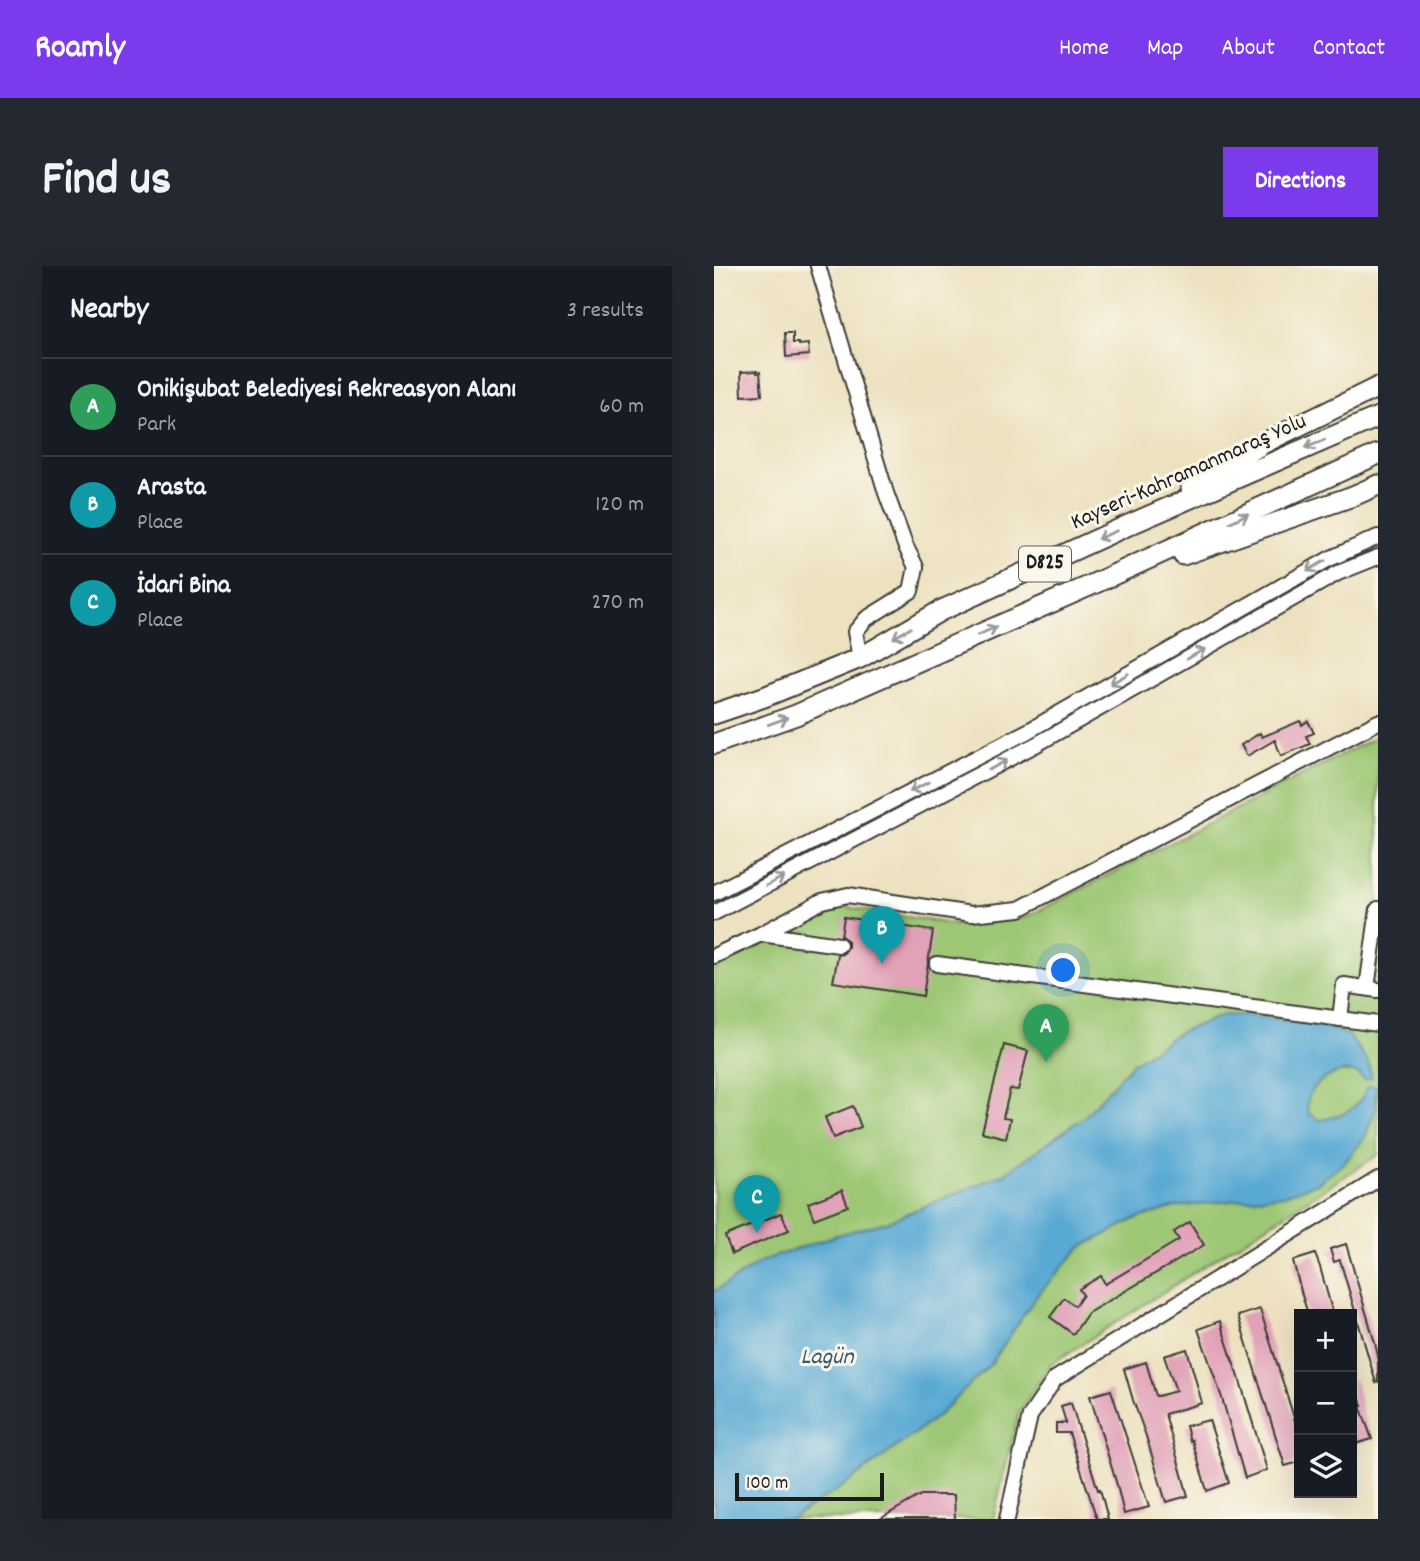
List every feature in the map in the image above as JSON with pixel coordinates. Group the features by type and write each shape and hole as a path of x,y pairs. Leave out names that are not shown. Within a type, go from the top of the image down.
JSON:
{"highway":[{"path":"1133,523 1264,443 1378,387"},
{"name":"Kayseri-Kahramanmaraş Yolu","path":"714,713 764,697 860,658 940,611 1133,523 1378,417"},
{"name":"D825","path":"714,744 796,715 1089,586 1378,454"},
{"path":"1089,586 1247,534 1378,485"}],"street":[{"path":"818,266 886,493 916,567 911,591 866,619 855,632 860,658"},
{"path":"714,893 1028,731 1329,559 1378,537"},
{"path":"714,913 1037,744 1338,573 1378,557"},
{"path":"714,956 822,901 848,895 971,914 1018,909 1378,722"},
{"path":"1340,1019 1344,985 1373,989 1378,909"},
{"path":"761,934 839,946"},
{"path":"937,964 1378,1024"},
{"path":"1007,1519 1030,1416 1055,1379 1378,1179"}],"green space":[{"path":"1378,736 1378,1155 1051,1364 1019,1412 993,1519 714,1519 714,969 840,906 957,925 1025,918"}],"water":[{"name":"Lagün","path":"1224,1015 1323,1025 1348,1035 1368,1062 1372,1078 1365,1080 1357,1073 1351,1072 1336,1073 1314,1088 1308,1104 1308,1113 1320,1120 1336,1116 1355,1106 1368,1086 1376,1086 1375,1111 1365,1137 1346,1161 1318,1183 1284,1195 1176,1207 1135,1219 1080,1248 1035,1298 991,1364 938,1416 848,1483 791,1519 714,1519 714,1292 762,1261 837,1235 886,1222 1004,1174 1084,1117 1132,1064 1180,1032"}],"building":[{"path":"785,333 793,333 793,343 808,344 809,355 786,357"},
{"path":"741,372 760,372 762,395 742,396"},
{"path":"1300,721 1302,725 1308,721 1314,733 1306,736 1310,744 1281,756 1275,740 1247,756 1241,745 1260,733 1262,737"},
{"path":"844,917 933,931 923,996 833,982 838,955 843,954 848,947 848,941 841,936"},
{"path":"1004,1045 1028,1051 1018,1090 1010,1089 1003,1118 1010,1119 1006,1138 982,1132"},
{"path":"853,1106 861,1127 833,1138 825,1117"},
{"path":"842,1190 848,1206 814,1219 808,1203"},
{"path":"781,1213 789,1230 732,1254 725,1236"},
{"path":"1190,1222 1204,1245 1088,1313 1073,1334 1050,1317 1064,1298 1075,1306 1083,1295 1079,1289 1101,1276 1105,1284 1179,1240 1174,1232"},
{"path":"1346,1244 1378,1356 1376,1383 1357,1318 1357,1309 1354,1309 1340,1260 1334,1262 1330,1249"},
{"path":"1315,1254 1332,1309 1306,1309 1293,1261"},
{"path":"1260,1309 1294,1418 1294,1463 1285,1466 1238,1316"},
{"path":"1220,1321 1267,1470 1245,1478 1222,1398 1198,1329"},
{"path":"1187,1349 1202,1403 1165,1414 1188,1496 1166,1502 1124,1369 1146,1362 1156,1396 1176,1391 1164,1356"},
{"path":"1357,1389 1360,1406 1372,1439 1357,1444"},
{"path":"1111,1390 1149,1507 1124,1514 1090,1396"},
{"path":"1071,1403 1108,1519 1097,1519 1069,1433 1056,1433 1056,1423 1066,1423 1061,1406"},
{"path":"1209,1420 1229,1483 1207,1491 1186,1426"},
{"path":"921,1495 954,1495 955,1519 880,1519"}],"place":[{"name":"Arasta","path":"882,964"},
{"name":"Onikişubat Belediyesi Rekreasyon Alanı","path":"1046,1062"},
{"name":"İdari Bina","path":"757,1233"}]}
